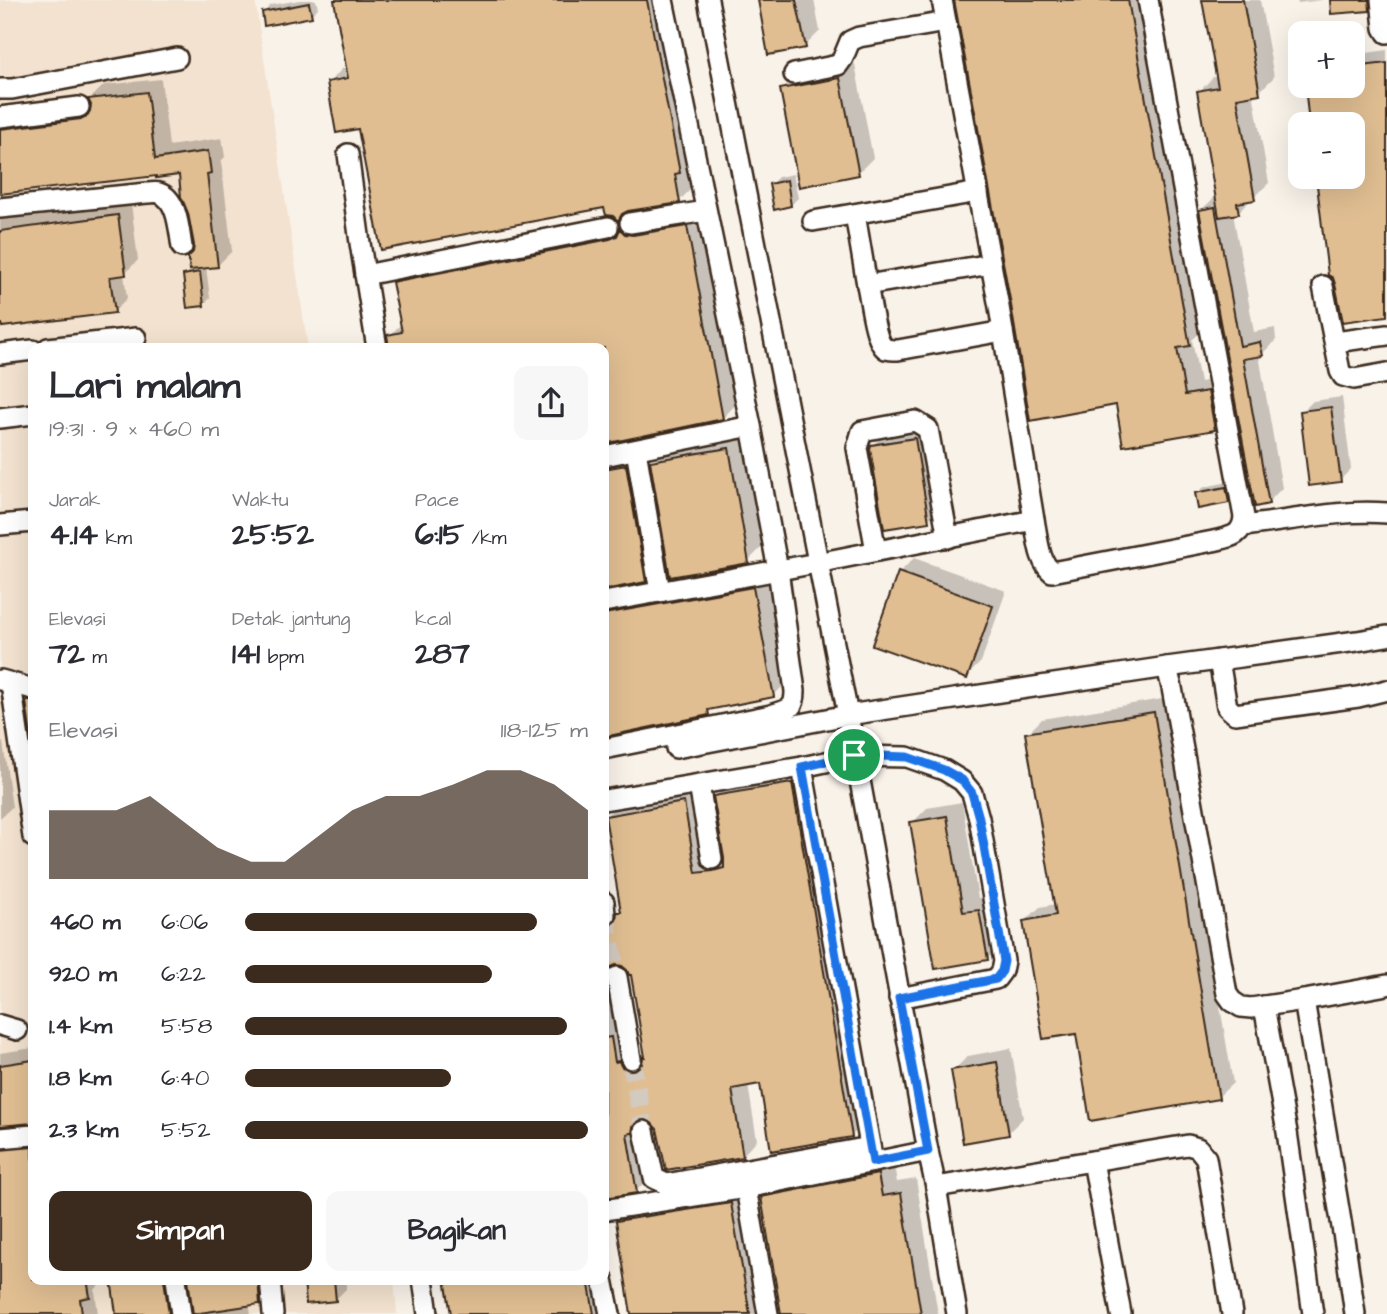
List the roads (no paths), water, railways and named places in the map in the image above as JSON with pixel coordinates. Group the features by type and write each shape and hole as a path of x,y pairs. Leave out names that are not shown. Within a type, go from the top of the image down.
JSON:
{"lane":[{"path":"609,748 771,715 790,708 795,702 778,570 751,426 663,0"},
{"path":"708,0 848,715 957,1314"},
{"path":"942,0 1003,331 1034,520 1043,561 1052,572 1213,541 1231,536 1243,526 1244,517 1148,0"},
{"path":"1381,0 1387,33"},
{"path":"794,74 838,65 850,41 859,37 946,22"},
{"path":"0,89 177,58"},
{"path":"0,117 79,107"},
{"path":"348,154 376,343"},
{"path":"0,208 147,192 160,193 170,201 175,212 182,247"},
{"path":"813,221 978,192"},
{"path":"630,223 706,211"},
{"path":"855,214 872,310 881,344 886,349 898,351 1003,331"},
{"path":"365,275 608,227"},
{"path":"867,285 991,264"},
{"path":"1323,286 1343,376 1354,379 1387,373"},
{"path":"1335,342 1387,335"},
{"path":"92,343 136,338"},
{"path":"0,354 28,351"},
{"path":"0,418 28,415"},
{"path":"876,551 857,448 862,431 915,421 928,429 948,537"},
{"path":"609,455 751,426"},
{"path":"636,450 660,592"},
{"path":"1243,526 1333,513 1387,513"},
{"path":"609,601 1034,520"},
{"path":"0,525 28,522"},
{"path":"609,761 848,715 1387,636"},
{"path":"1219,660 1227,707 1234,714 1358,697 1387,690"},
{"path":"1167,667 1227,994 1232,1002 1251,1008 1387,985"},
{"path":"28,688 5,681 28,809"},
{"path":"609,799 802,767 854,755 907,757 944,770 962,780 972,793 979,818 1004,961 1002,971 996,979 899,998"},
{"path":"802,767 871,1155"},
{"path":"699,785 712,859"},
{"path":"617,977 631,1059"},
{"path":"1304,1000 1355,1314"},
{"path":"1264,1006 1287,1132 1313,1314"},
{"path":"644,1131 654,1178 666,1184 871,1155 928,1151"},
{"path":"0,1138 28,1135"},
{"path":"936,1187 1188,1145 1198,1148 1206,1158 1232,1314"},
{"path":"609,1209 746,1188 871,1155"},
{"path":"1093,1161 1121,1314"},
{"path":"746,1188 768,1314"},
{"path":"177,1285 181,1314"},
{"path":"271,1285 273,1314"},
{"path":"424,1285 428,1314"},
{"path":"604,1285 610,1314"}],"tunnel":[{"path":"609,936 617,977"},
{"path":"631,1059 644,1131"}]}
